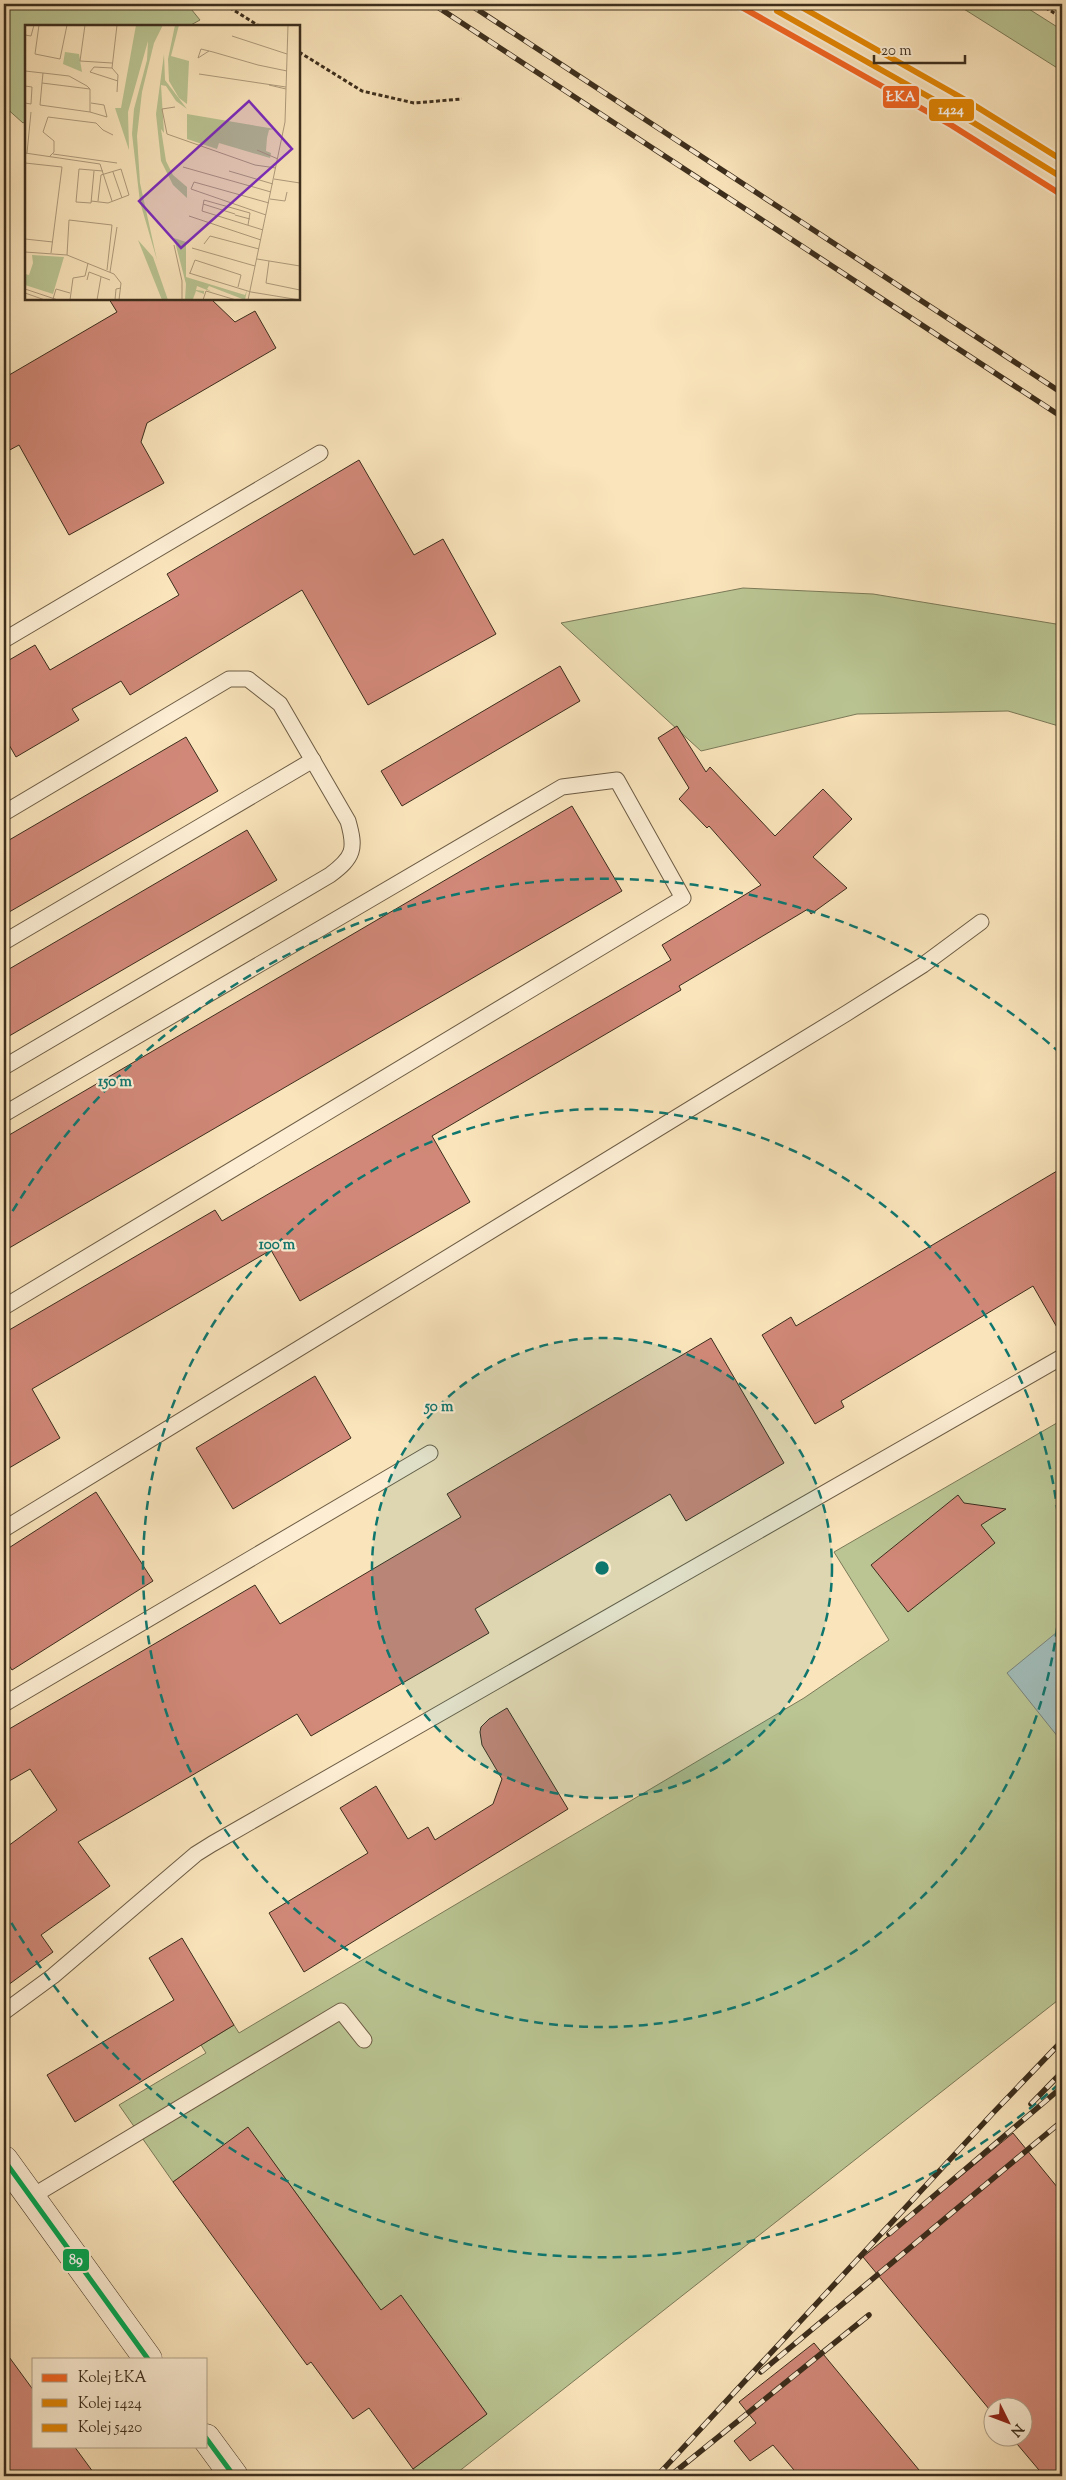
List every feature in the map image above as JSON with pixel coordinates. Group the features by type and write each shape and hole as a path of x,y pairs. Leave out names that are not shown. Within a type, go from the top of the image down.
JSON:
{"street":[{"path":"4,2160 147,2358"},
{"path":"208,2441 234,2476"}],"lane":[{"path":"4,640 320,453"},
{"path":"4,813 229,679 248,679 280,704 348,821 354,841 347,862 330,875 4,1066"},
{"path":"4,942 313,760"},
{"path":"4,1114 562,787 617,780 683,898 4,1307"},
{"path":"4,1529 847,1014 923,965 981,922"},
{"path":"4,2012 53,1976 196,1854 212,1844 1062,1356"},
{"path":"4,1704 430,1453"},
{"path":"31,2197 341,2011 364,2040"}],"path":[{"path":"224,4 257,25"},
{"path":"1040,4 1062,17"},
{"path":"300,53 362,91 414,103 462,99"}],"green space":[{"path":"4,4 187,4 200,20 191,25 25,25 25,122 23,123 4,106"},
{"path":"956,4 1021,4 1062,30 1062,71"},
{"path":"743,588 873,594 1062,625 1062,727 1008,711 857,714 701,751 561,623"},
{"path":"1062,1420 1062,1997 453,2476 418,2476 413,2469 487,2414 401,2296 370,2318 362,2283 248,2128 173,2182 119,2105 206,2053 201,2045 234,2025 239,2033 804,1698 889,1640 834,1552"}],"water":[{"path":"1062,1628 1062,1742 1007,1673"}],"building":[{"path":"110,300 212,300 235,322 255,311 276,348 147,423 141,442 164,483 69,535 19,445 4,453 4,378 117,312"},
{"path":"359,460 414,555 443,539 496,634 368,705 302,590 130,695 121,681 72,709 79,720 16,757 4,736 4,663 35,645 50,670 179,595 167,574"},
{"path":"560,666 580,701 402,806 381,771"},
{"path":"677,726 706,772 710,767 775,836 823,789 852,819 813,857 847,888 811,914 808,909 679,986 681,990 432,1136 470,1202 300,1301 271,1250 32,1389 60,1438 4,1471 4,1333 215,1210 222,1221 671,960 662,945 761,885 709,826 707,828 679,799 689,788 658,738"},
{"path":"186,737 218,791 4,915 4,843"},
{"path":"572,806 622,891 4,1251 4,1138"},
{"path":"247,830 277,880 4,1039 4,972"},
{"path":"1062,1168 1062,1336 1033,1286 841,1401 844,1407 815,1424 762,1335 791,1317 796,1326"},
{"path":"711,1338 784,1463 686,1521 670,1494 475,1609 489,1633 311,1736 297,1714 78,1842 110,1886 41,1935 53,1952 4,1988 4,1849 57,1810 30,1769 4,1784 4,1732 255,1585 280,1624 461,1517 447,1494"},
{"path":"315,1376 351,1438 233,1509 196,1448"},
{"path":"96,1492 153,1581 12,1670 4,1658 4,1551"},
{"path":"958,1495 964,1503 1006,1509 981,1525 995,1543 908,1612 871,1565"},
{"path":"507,1708 568,1809 304,1972 269,1913 368,1853 340,1808 376,1786 408,1839 428,1827 435,1840 493,1804 502,1779 482,1745 480,1732 481,1727 489,1719"},
{"path":"182,1938 234,2025 75,2122 47,2075 174,2000 149,1958"},
{"path":"248,2127 381,2310 401,2295 487,2414 413,2469 369,2408 353,2419 311,2362 307,2365 173,2182"},
{"path":"1013,2133 1062,2193 1062,2476 1044,2476 1020,2448 1034,2448 1034,2398 984,2398 984,2403 863,2257"},
{"path":"814,2343 924,2476 799,2476 773,2445 750,2461 734,2441 756,2423 739,2402"},
{"path":"4,2350 32,2388 32,2448 75,2448 96,2476 4,2476"}],"railway":[{"path":"433,4 1062,417"},
{"path":"469,4 1062,393"},
{"path":"1056,4 1062,8"},
{"path":"657,2476 1062,2041"},
{"path":"1031,2104 1062,2072"},
{"path":"889,2234 1062,2087"},
{"path":"761,2372 1062,2121"},
{"path":"670,2476 869,2315"}],"rail line":[{"name":"ŁKA","path":"736,4 951,125 1062,195"},
{"name":"5420","path":"796,4 969,102 1062,160"},
{"name":"1424","path":"777,11 961,115 1058,175"}],"transit line":[{"name":"89","path":"4,2160 147,2358"},
{"name":"89","path":"208,2441 234,2476"}]}
